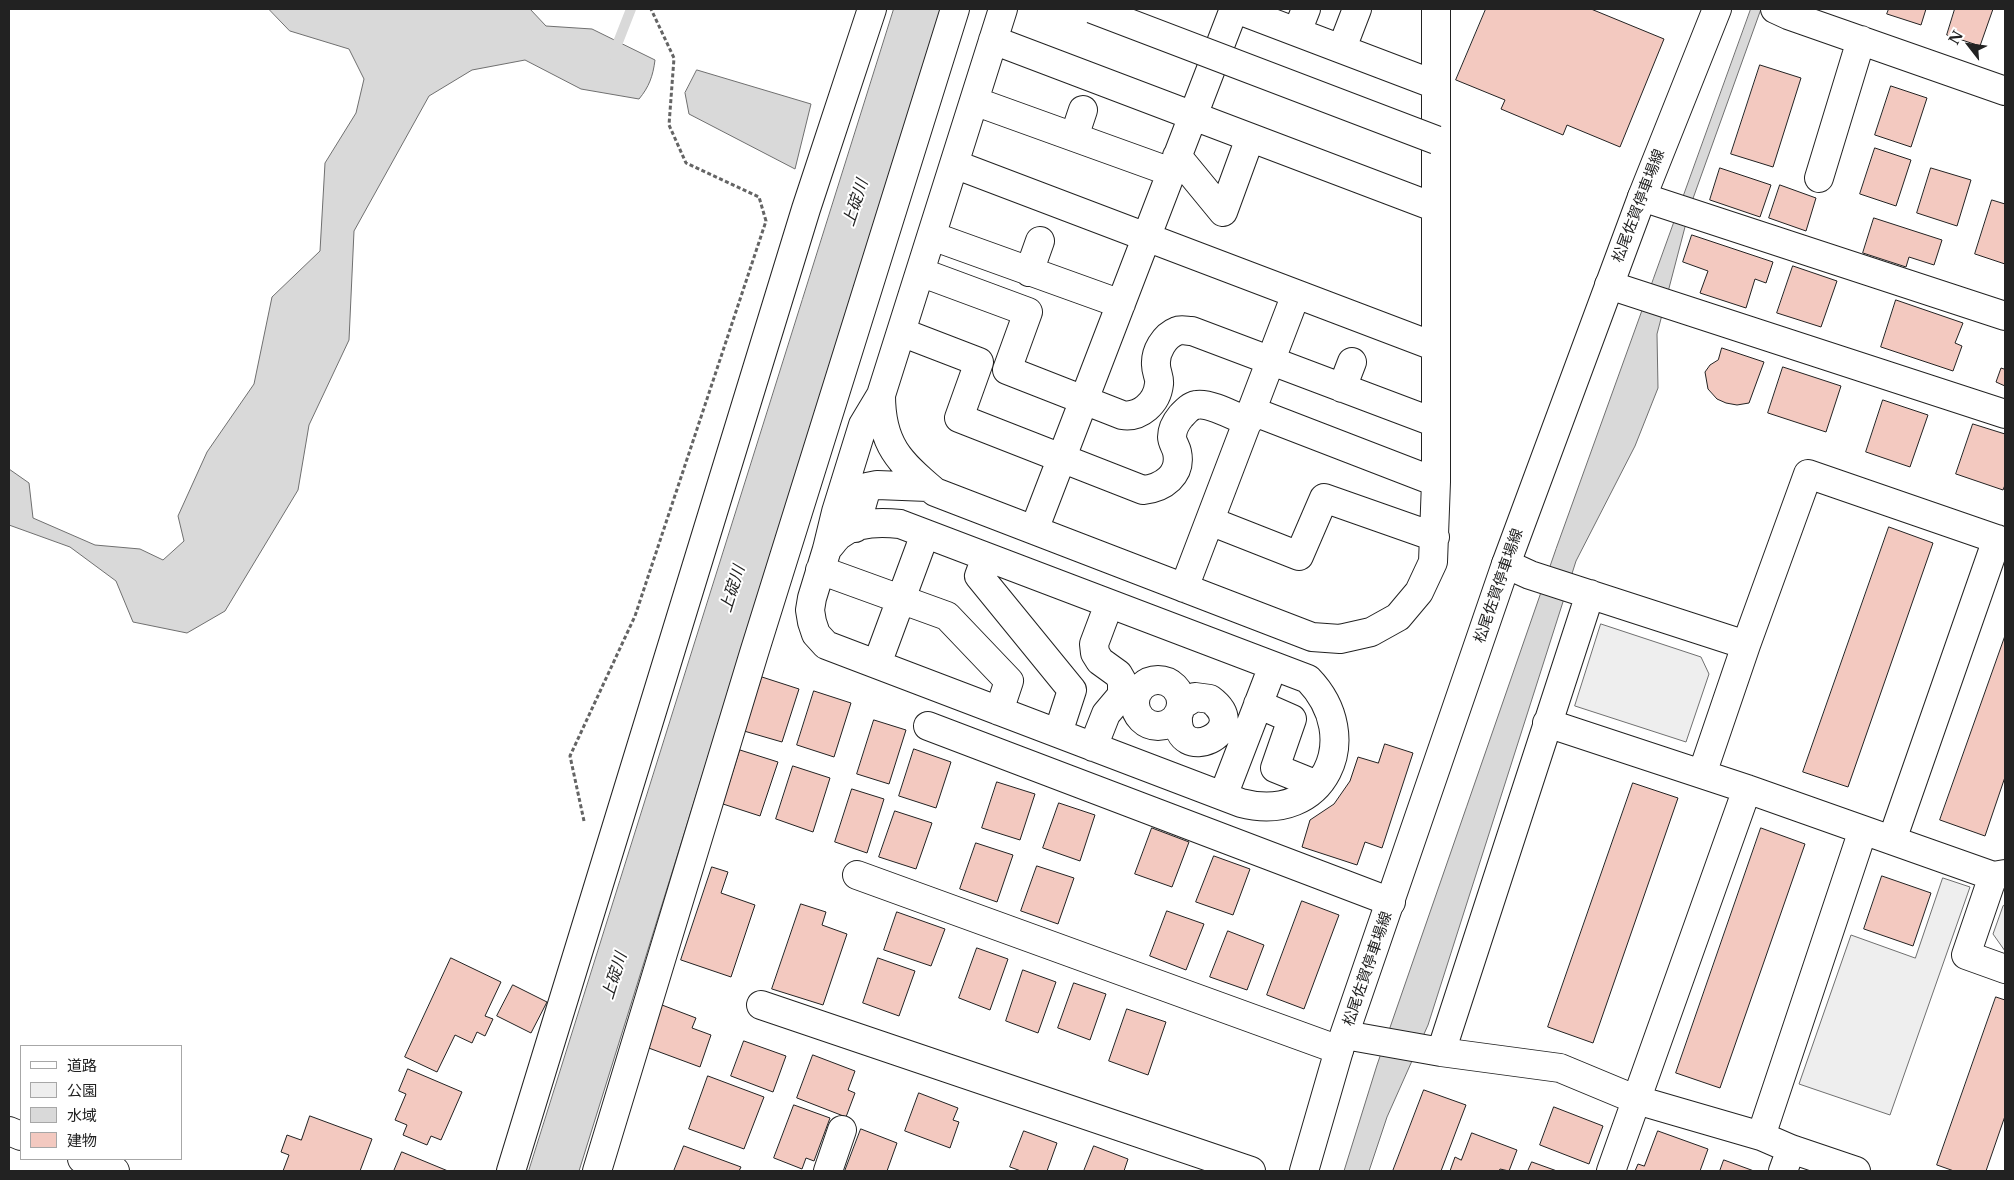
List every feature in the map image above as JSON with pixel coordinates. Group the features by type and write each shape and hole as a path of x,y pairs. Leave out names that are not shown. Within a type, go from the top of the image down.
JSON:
{"street":[{"path":"511,1171 806,209 872,9"},
{"path":"597,1171 754,652 955,9"},
{"path":"824,560 841,534 855,528 887,522 900,524 1308,680 1319,691 1331,713 1336,742 1332,764 1311,792 1291,804 1255,806 1223,796 826,645 816,634 810,610 836,512 863,424 881,396 1004,9"},
{"path":"1092,9 1436,140"},
{"path":"1034,530 1192,116 1235,9 1302,20 1342,48 1436,85"},
{"path":"1342,48 1357,9"},
{"path":"881,396 881,418 891,446 911,472 935,492 1312,637 1340,640 1372,632 1398,617 1419,592 1433,562 1435,537 1436,9"},
{"name":"松尾佐賀停車場線","path":"1304,1171 1342,1042 1506,564 1642,197 1717,9"},
{"path":"1775,9 2005,91"},
{"path":"993,40 1436,208"},
{"path":"1819,178 1861,40"},
{"path":"974,101 1074,137 1174,164 1223,212 1250,138"},
{"path":"1074,137 1082,110"},
{"path":"954,164 1436,347"},
{"path":"1642,197 2005,316"},
{"path":"932,236 1121,304"},
{"path":"1029,272 1040,241"},
{"path":"920,272 1028,312 1007,370 1122,415 1130,416 1146,410 1157,393 1160,383 1156,367 1156,356 1164,340 1175,331 1181,330 1192,331 1436,423"},
{"path":"1609,285 2005,414"},
{"path":"1184,588 1296,294"},
{"path":"901,332 979,362 959,418 1143,490 1157,488 1166,483 1174,473 1177,458 1172,438 1173,428 1179,418 1196,405 1250,417 1436,482"},
{"path":"1342,388 1352,362"},
{"path":"1702,774 1808,474 2001,540 1892,840"},
{"path":"855,528 867,487 877,485 928,487"},
{"path":"1210,521 1299,556 1324,498 1435,537"},
{"path":"877,664 925,534"},
{"path":"986,557 979,576 1072,690 1058,733"},
{"path":"824,560 901,599 947,616 1010,682 999,711"},
{"path":"1506,564 1582,592 1746,645"},
{"path":"1432,1050 1547,723 1582,592"},
{"path":"1094,747 1106,714 1122,696 1122,681 1118,674 1100,660 1095,653 1094,644 1109,604"},
{"path":"1223,796 1273,666"},
{"path":"1180,710 1168,724 1155,726 1142,720 1134,707 1135,698 1142,685 1157,680 1165,681 1177,689 1180,710 1180,731 1185,737 1192,741 1207,742 1214,738 1223,725 1224,717 1217,703 1203,696 1195,697 1180,710"},
{"path":"1221,710 1260,698"},
{"path":"1260,698 1292,719 1275,768 1317,785"},
{"path":"1547,723 1999,875 1966,955 2005,969"},
{"path":"1135,762 1149,724"},
{"path":"928,726 1391,902"},
{"path":"1611,1171 1747,789"},
{"path":"1761,1136 1863,830"},
{"path":"857,875 1342,1042 1381,1041 1560,1068 1637,1100 1761,1136 1787,1160 1856,1171"},
{"path":"761,1005 1250,1171"},
{"path":"828,1171 842,1130"},
{"path":"85,1160 115,1171"}],"path":[{"path":"585,829 570,756 635,616 766,220 759,197 686,163 669,125 674,58 650,9"}],"green space":[{"path":"1601,624 1701,657 1709,674 1686,742 1575,706"},
{"path":"1943,878 1970,887 1890,1115 1799,1084 1851,935 1915,958"},
{"path":"2005,905 2005,951 1993,934"}],"water":[{"path":"269,9 530,9 546,26 592,29 655,60 650,81 639,99 581,89 525,60 472,70 429,96 354,231 349,340 309,425 298,490 225,611 187,633 133,622 116,581 70,547 9,525 9,469 29,483 33,518 95,545 140,549 163,560 184,541 178,516 207,452 254,384 272,297 320,251 325,163 356,113 364,79 349,49 290,31"},
{"name":"上碇川","path":"894,9 941,9 579,1171 529,1171"},
{"path":"1751,9 1761,9 1691,204 1657,334 1658,388 1635,446 1576,561 1428,1025 1387,1117 1369,1171 1344,1171 1377,1065 1556,549"},
{"path":"697,70 811,104 795,169 689,114 685,93"}],"building":[{"path":"1486,9 1591,9 1664,39 1620,147 1567,125 1563,135 1501,109 1505,100 1456,80"},
{"path":"1889,9 1926,9 1921,25 1887,14"},
{"path":"1955,9 1993,9 1980,46 1947,35"},
{"path":"1760,65 1801,78 1773,167 1731,154"},
{"path":"1891,86 1927,98 1911,147 1875,135"},
{"path":"1875,148 1911,160 1896,206 1860,194"},
{"path":"1720,168 1771,185 1760,217 1710,200"},
{"path":"1931,168 1971,180 1957,226 1917,213"},
{"path":"1780,185 1816,198 1806,231 1769,218"},
{"path":"1992,200 2005,204 2005,264 1975,254"},
{"path":"1874,218 1942,240 1934,265 1909,257 1906,267 1863,253"},
{"path":"1692,235 1773,262 1766,283 1755,279 1746,308 1700,293 1708,271 1683,262"},
{"path":"1793,266 1837,281 1821,327 1777,313"},
{"path":"1896,300 1963,323 1955,343 1962,346 1953,371 1881,347"},
{"path":"1722,348 1764,362 1749,403 1737,405 1726,403 1717,399 1708,389 1705,372 1710,365 1718,360"},
{"path":"2005,366 2005,386 1996,382 2001,368 2004,369"},
{"path":"1783,367 1841,386 1826,432 1768,413"},
{"path":"1883,400 1928,415 1910,467 1866,452"},
{"path":"1973,424 2005,434 2005,485 2003,490 1956,474"},
{"path":"1889,527 1933,543 1848,787 1803,772"},
{"path":"2005,636 2005,777 1985,836 1940,820"},
{"path":"762,677 799,689 782,742 744,731"},
{"path":"814,691 851,703 834,757 797,745"},
{"path":"874,720 906,730 889,784 857,774"},
{"path":"1385,744 1413,753 1382,848 1365,842 1357,865 1302,847 1310,820 1334,804 1350,781 1358,757 1378,763"},
{"path":"914,749 951,762 936,808 899,796"},
{"path":"740,750 778,762 760,816 723,804"},
{"path":"793,766 830,778 813,832 776,819"},
{"path":"997,782 1035,794 1020,840 982,828"},
{"path":"1633,783 1678,798 1593,1043 1548,1027"},
{"path":"852,789 884,799 867,853 835,842"},
{"path":"1059,803 1095,815 1080,861 1043,848"},
{"path":"895,811 932,823 916,869 879,857"},
{"path":"1152,828 1189,842 1172,887 1135,874"},
{"path":"1761,828 1805,844 1720,1088 1676,1073"},
{"path":"976,843 1013,855 997,902 960,889"},
{"path":"1214,856 1250,869 1233,915 1196,902"},
{"path":"1037,866 1074,878 1058,924 1021,911"},
{"path":"712,867 728,872 721,893 755,905 731,977 681,960"},
{"path":"1882,876 1931,893 1913,946 1864,929"},
{"path":"1302,901 1339,915 1304,1009 1267,995"},
{"path":"801,904 826,912 822,925 847,934 823,1005 772,989"},
{"path":"1167,911 1204,924 1186,970 1150,956"},
{"path":"897,912 945,929 931,966 884,950"},
{"path":"1228,931 1264,945 1247,990 1210,977"},
{"path":"977,948 1008,959 990,1010 959,998"},
{"path":"451,958 501,982 485,1016 493,1019 485,1036 477,1032 472,1043 455,1035 437,1072 405,1057"},
{"path":"878,958 915,971 899,1016 863,1003"},
{"path":"1023,970 1056,982 1038,1033 1006,1021"},
{"path":"1074,983 1106,994 1090,1040 1058,1028"},
{"path":"513,985 547,1002 531,1033 497,1016"},
{"path":"1996,997 2005,1000 2005,1116 1986,1171 1954,1171 1937,1165"},
{"path":"662,1005 696,1018 692,1028 711,1035 700,1067 646,1047"},
{"path":"1127,1009 1166,1022 1148,1075 1109,1061"},
{"path":"744,1041 786,1056 773,1092 731,1076"},
{"path":"813,1055 855,1071 848,1090 855,1093 846,1117 797,1098"},
{"path":"408,1069 462,1092 441,1140 431,1136 427,1145 403,1135 407,1125 395,1120 406,1094 399,1091"},
{"path":"708,1076 764,1097 744,1149 689,1129"},
{"path":"1424,1090 1466,1105 1441,1171 1393,1171"},
{"path":"919,1093 958,1108 953,1120 959,1122 950,1148 905,1131"},
{"path":"794,1105 830,1118 814,1161 806,1158 802,1169 774,1158"},
{"path":"1554,1107 1603,1126 1589,1164 1540,1145"},
{"path":"310,1116 372,1139 360,1171 283,1171 289,1155 281,1152 287,1135 301,1140"},
{"path":"861,1129 897,1143 887,1171 845,1171"},
{"path":"1024,1131 1057,1143 1047,1171 1021,1171 1010,1167"},
{"path":"1658,1131 1708,1149 1700,1171 1635,1171 1638,1164 1644,1166"},
{"path":"1472,1133 1517,1150 1509,1171 1500,1169 1499,1171 1450,1171 1455,1157 1461,1160"},
{"path":"684,1146 741,1167 739,1171 674,1171"},
{"path":"1094,1146 1128,1159 1124,1171 1084,1171"},
{"path":"402,1152 448,1171 394,1171"},
{"path":"1724,1160 1754,1171 1720,1171"},
{"path":"1532,1162 1557,1171 1528,1171"}],"waterway":[{"path":"613,55 631,9"}]}
